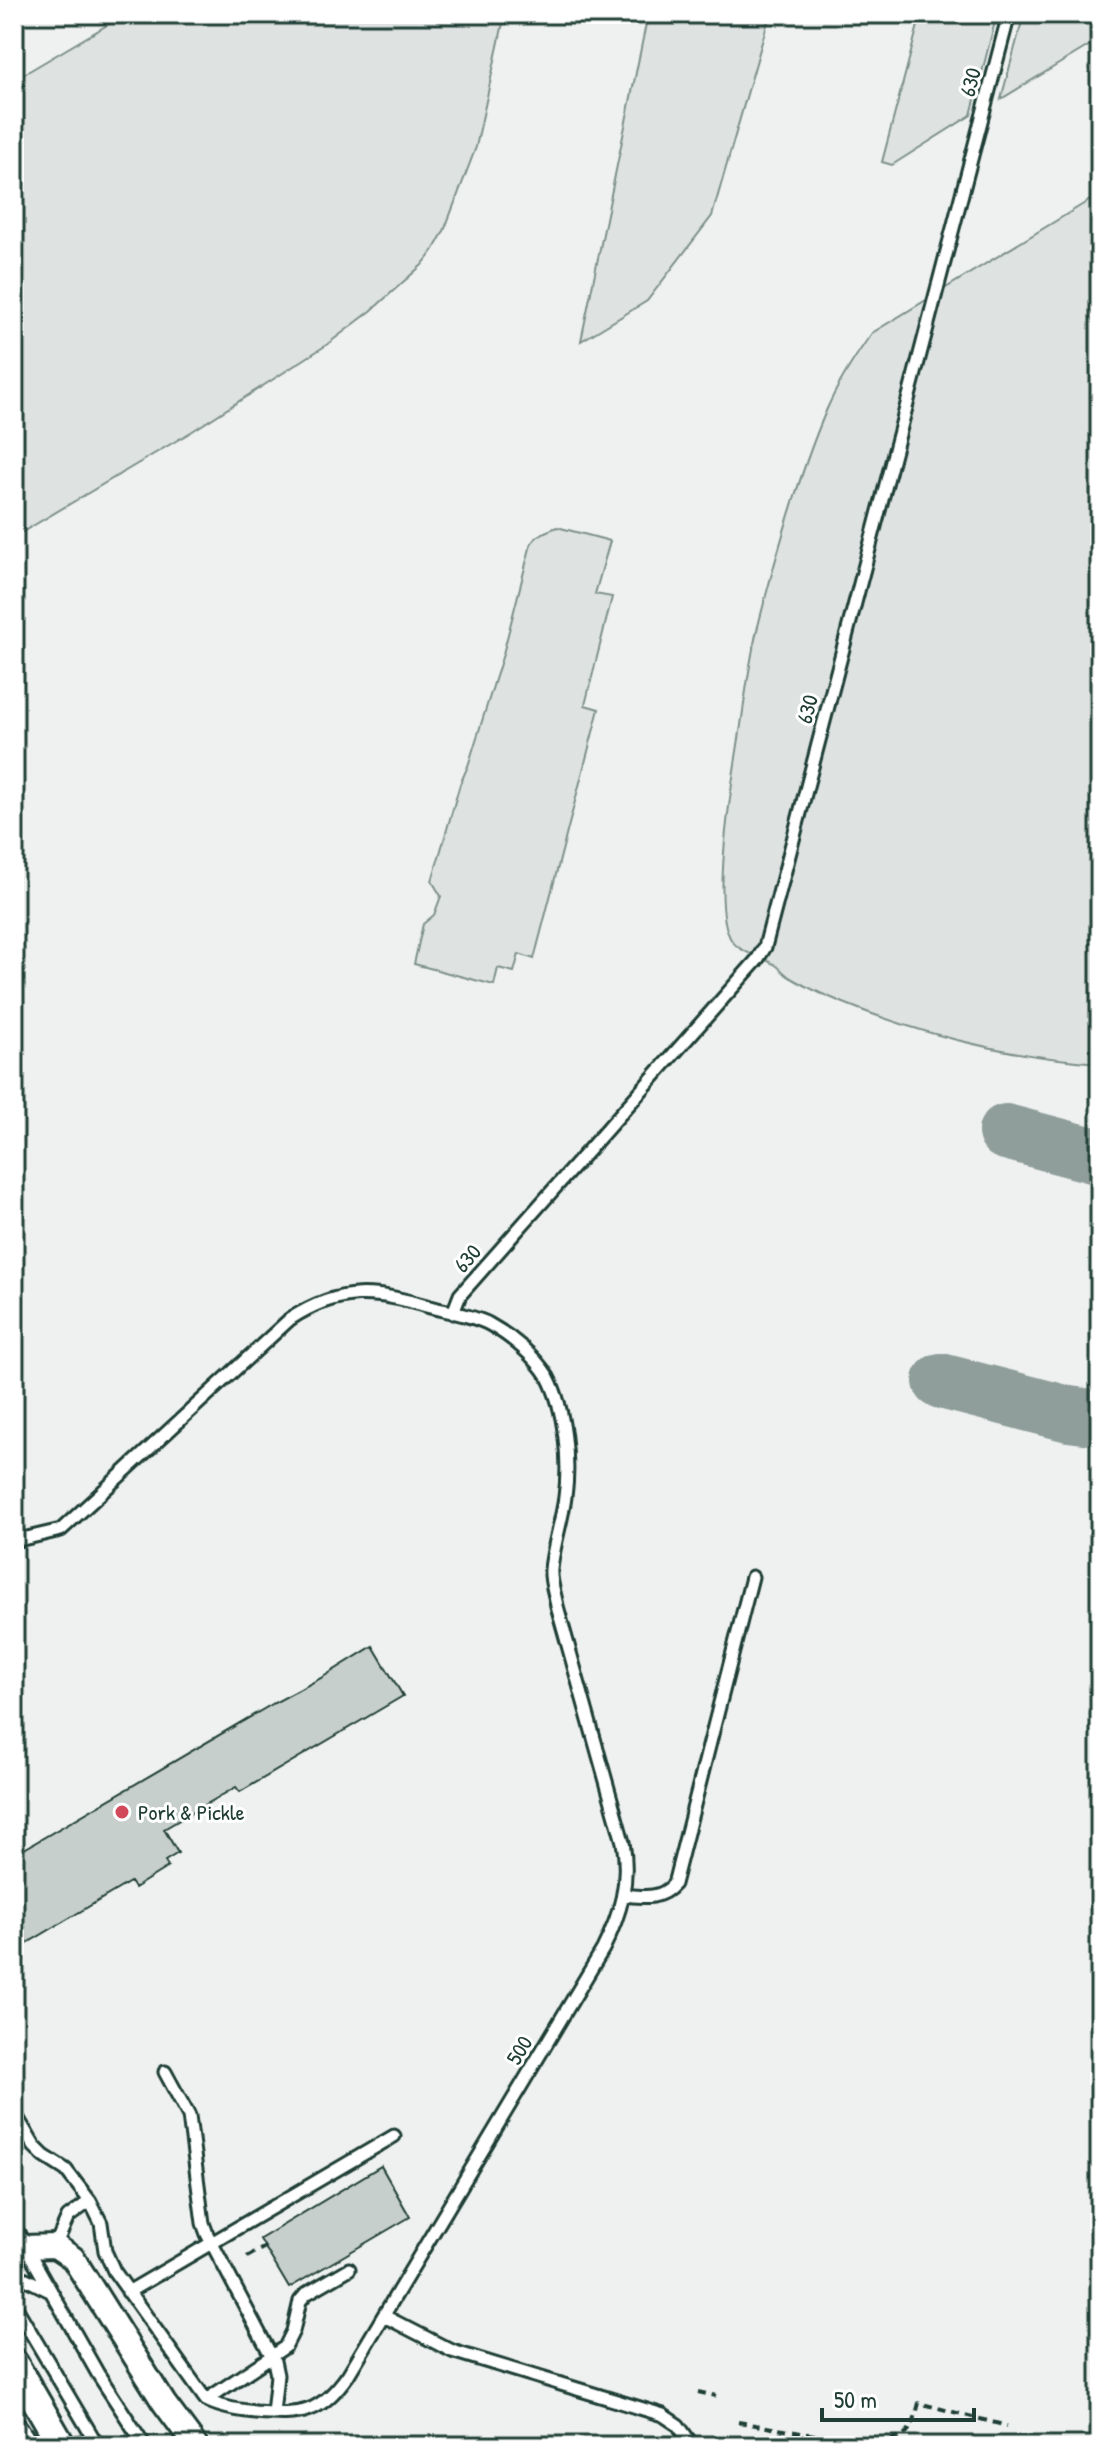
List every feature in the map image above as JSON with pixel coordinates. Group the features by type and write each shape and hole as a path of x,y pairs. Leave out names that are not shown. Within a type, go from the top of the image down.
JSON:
{"street":[{"path":"19,2247 55,2246 73,2258 164,2403 196,2446"},
{"path":"14,2363 62,2446"},
{"path":"14,2430 25,2446"}],"lane":[{"name":"630","path":"453,1313 460,1295 757,960 765,947 1009,14"},
{"name":"500","path":"14,1541 61,1530 280,1329 313,1305 340,1296 362,1293 402,1299 487,1323 513,1340 547,1377 556,1398 566,1452 567,1480 551,1578 625,1854 624,1895 603,1949 337,2390 308,2411 290,2415 273,2413"},
{"path":"624,1895 657,1896 674,1884 752,1577"},
{"path":"14,2112 34,2146 66,2170 90,2201 101,2223 108,2260 206,2400 229,2409 273,2413 277,2375 272,2357 211,2244 203,2223 189,2116 165,2072"},
{"path":"128,2292 394,2136"},
{"path":"55,2246 68,2217 90,2201"},
{"path":"14,2226 19,2247 145,2446"},
{"path":"206,2400 285,2347 290,2340 300,2301 306,2294 349,2269"},
{"path":"14,2273 49,2290"},
{"path":"14,2304 98,2446"},
{"path":"384,2316 452,2351 663,2415 678,2425 693,2446"}],"path":[{"path":"247,2257 265,2247"},
{"path":"698,2392 716,2396"},
{"path":"738,2422 828,2437 896,2437 903,2435 912,2425 919,2403 1007,2426"}],"shaded area":[{"path":"14,14 1100,14 1100,2446 14,2446"},
{"path":"126,14 505,14 476,147 444,231 422,265 371,311 325,346 191,432 14,537 14,80"},
{"path":"648,14 770,14 712,216 647,301 581,341"},
{"path":"921,14 997,14 971,115 892,165 882,162"},
{"path":"1024,14 1100,14 1100,39 1001,99"},
{"path":"1100,194 1100,1063 1029,1055 957,1040 887,1019 820,993 732,941 725,924 723,871 729,807 757,630 796,491 815,437 836,391 872,333"},
{"path":"557,527 610,541 595,594 612,597 585,705 599,709 534,959 519,954 514,972 498,968 494,985 414,964 423,924 434,915 441,896 432,881 503,654 531,544 539,535"}],"building":[{"path":"373,1646 403,1696 240,1792 236,1787 164,1829 178,1853 165,1861 168,1867 134,1888 130,1882 14,1951 14,1855"},
{"path":"381,2166 410,2217 289,2288 260,2239"}],"taxiway":[{"path":"1006,1132 1100,1157"},
{"path":"941,1381 1069,1414 1100,1418"}],"place":[{"name":"Pork & Pickle","path":"122,1812"}]}
